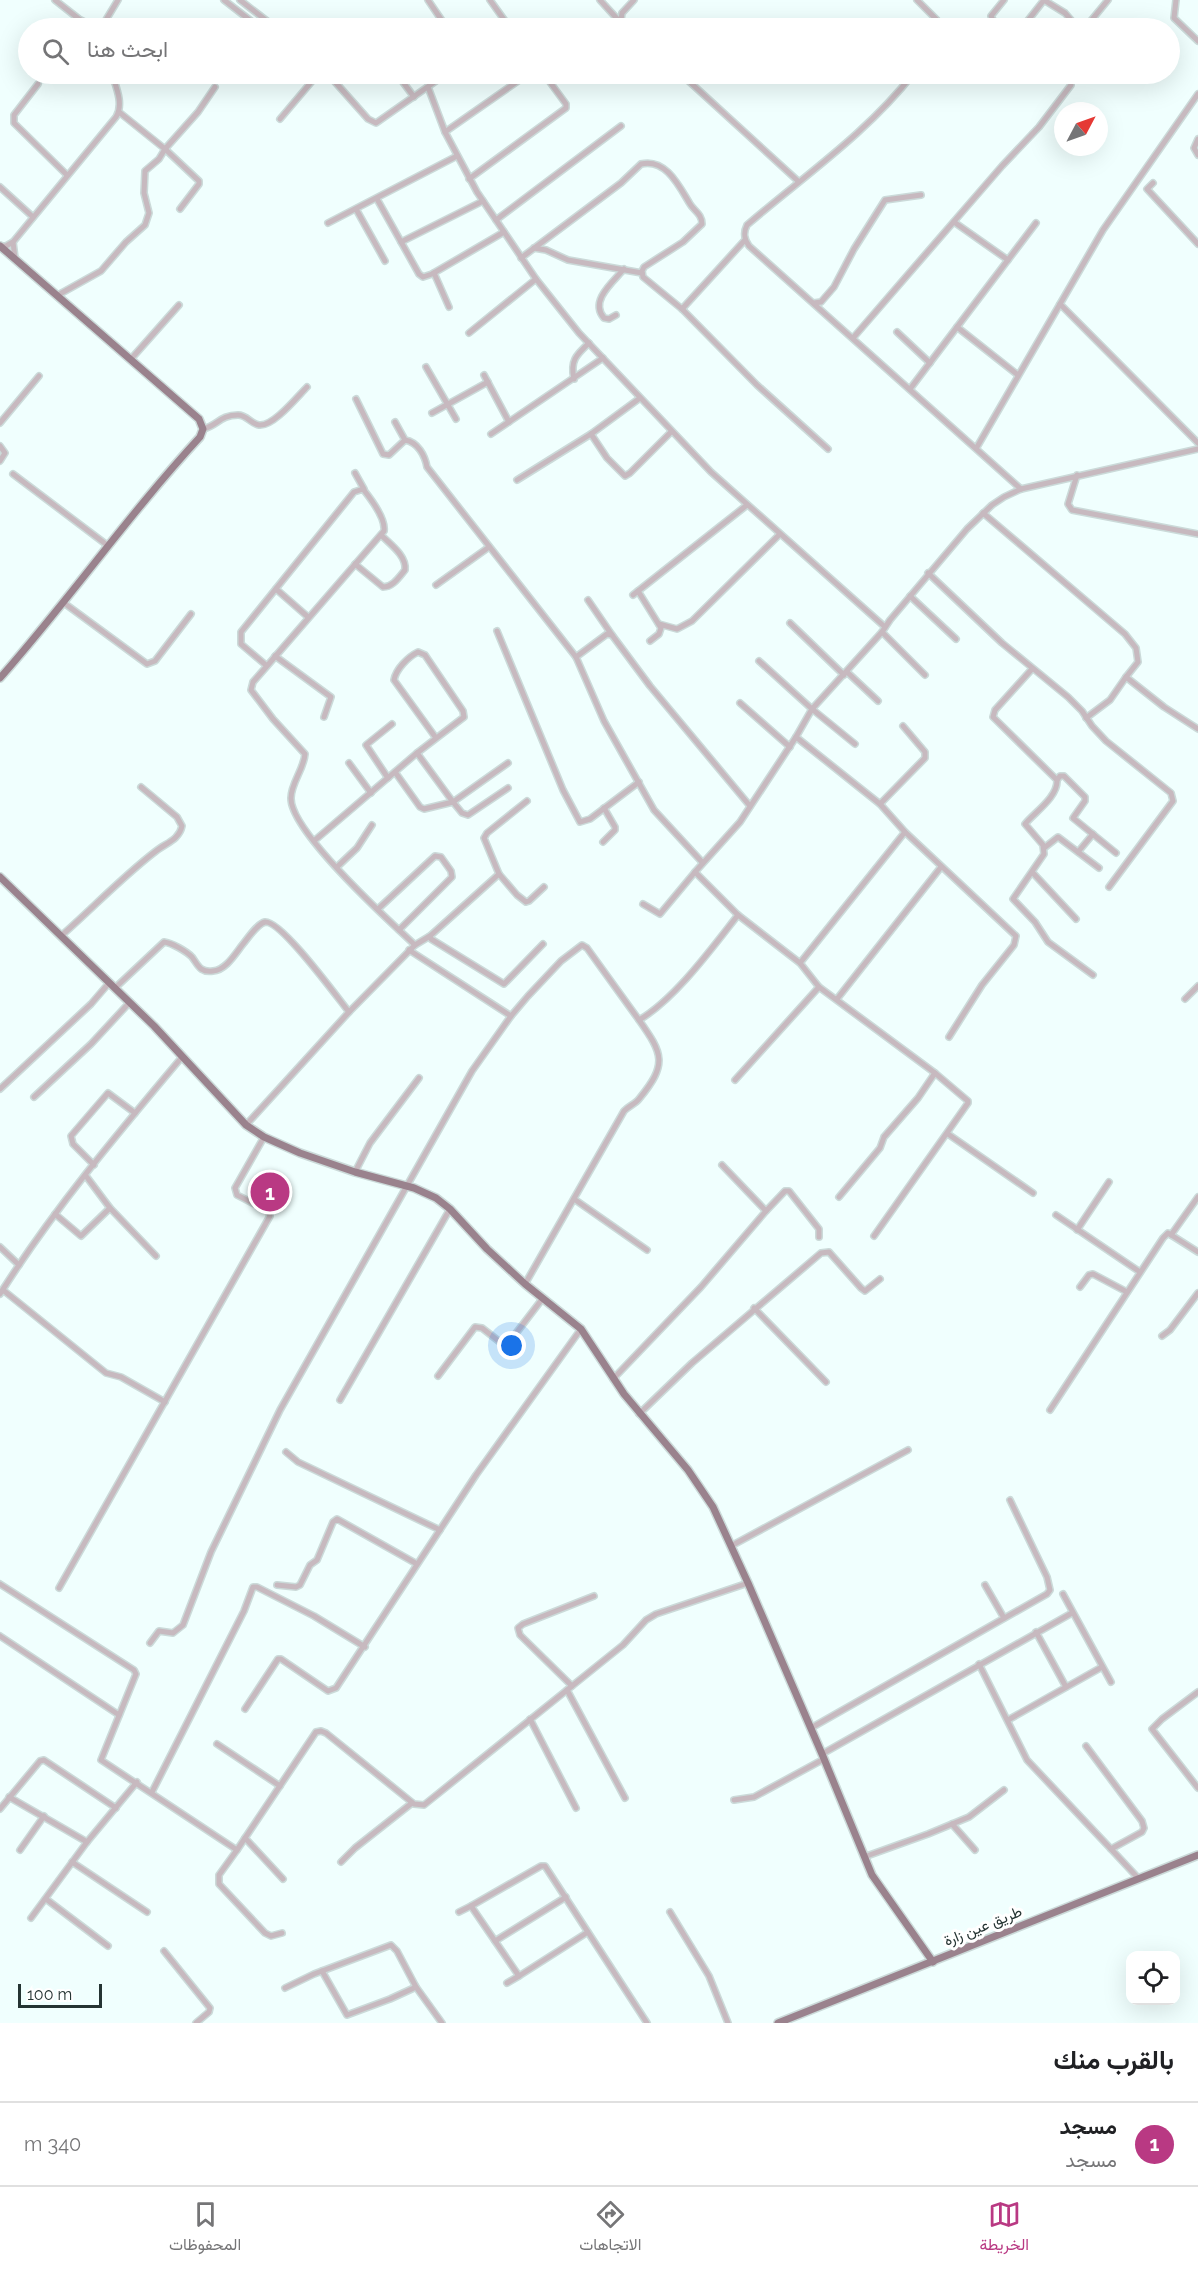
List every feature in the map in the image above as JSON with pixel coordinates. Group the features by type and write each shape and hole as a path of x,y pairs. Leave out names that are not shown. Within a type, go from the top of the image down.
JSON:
{"main road":[{"path":"0,678 64,603 107,545 200,437 204,429 199,419 131,358 15,258 1,249"},
{"path":"0,877 130,1002 246,1125 264,1137 300,1153 355,1172 407,1186 436,1198 450,1209 487,1249 525,1284 581,1329 595,1347 613,1379 639,1414 700,1486 712,1507 732,1546 864,1857 879,1887 933,1962"},
{"name":"طريق عين زارة","path":"778,2023 1198,1855"}],"street":[{"path":"55,0 78,18"},
{"path":"107,18 118,0"},
{"path":"224,0 247,18"},
{"path":"240,0 263,18"},
{"path":"428,0 440,18"},
{"path":"490,0 502,18"},
{"path":"600,0 617,18"},
{"path":"623,18 622,13 634,0"},
{"path":"917,0 934,18"},
{"path":"992,18 991,16 1004,0"},
{"path":"1030,18 1044,0 1069,18"},
{"path":"1093,18 1108,0"},
{"path":"1174,18 1176,0"},
{"path":"1180,24 1198,41"},
{"path":"38,84 14,115 14,123 67,175"},
{"path":"1,249 13,242 120,112 120,101 115,84"},
{"path":"280,118 310,84"},
{"path":"337,84 372,123 380,121 432,84"},
{"path":"404,84 414,97"},
{"path":"445,132 514,84"},
{"path":"469,179 566,108 566,104 551,84"},
{"path":"692,84 798,181"},
{"path":"905,84 882,111 747,225 745,240 1021,489"},
{"path":"854,338 1039,127 1071,84"},
{"path":"58,295 101,271 126,242 145,225 149,213 144,193 144,175 148,167 159,159 198,112 215,87"},
{"path":"428,87 445,132 469,179 536,279 589,343 671,432 884,630 925,675"},
{"path":"976,447 1103,230 1198,94"},
{"path":"120,112 199,181 180,209"},
{"path":"496,220 621,126"},
{"path":"1198,139 1194,148 1198,155"},
{"path":"328,223 457,156"},
{"path":"521,258 621,183 641,164 654,164 668,172 678,183 691,206 700,216 702,224 683,242 644,267 642,273"},
{"path":"1153,183 1147,189 1198,244"},
{"path":"0,187 33,217"},
{"path":"814,303 821,302 834,287 854,249 885,200 921,195"},
{"path":"376,199 419,274 423,277 434,273 504,232"},
{"path":"401,242 483,201"},
{"path":"356,209 385,261"},
{"path":"954,222 1008,260"},
{"path":"910,389 1036,223"},
{"path":"681,309 745,240"},
{"path":"13,242 15,258"},
{"path":"534,248 546,250 568,260 642,273 648,283 681,309 757,385 828,449"},
{"path":"616,315 609,319 603,318 599,313 599,302 624,269"},
{"path":"434,273 449,307"},
{"path":"469,333 536,279"},
{"path":"1060,304 1198,443"},
{"path":"131,358 179,305"},
{"path":"957,327 1018,375"},
{"path":"897,332 930,363"},
{"path":"574,379 572,368 574,358 589,343"},
{"path":"491,434 603,358"},
{"path":"426,367 456,419"},
{"path":"484,375 509,422"},
{"path":"0,423 39,376"},
{"path":"432,413 488,382"},
{"path":"204,429 222,417 236,415 243,416 255,424 266,425 272,422 306,387"},
{"path":"517,480 591,434 640,398"},
{"path":"356,399 383,454 389,455 405,440"},
{"path":"395,422 405,440"},
{"path":"591,434 607,458 624,476 630,473 671,432"},
{"path":"405,440 412,441 416,445 427,467 576,657 604,721 654,810 702,862"},
{"path":"0,446 5,453 0,461"},
{"path":"643,904 660,914 702,862 730,834 790,747 812,709 846,674 928,573 982,513 1004,497 1021,489 1198,449"},
{"path":"355,473 385,527 381,535 253,682 251,690 273,719 305,754 291,798 298,821 337,867 415,945"},
{"path":"13,474 107,545"},
{"path":"1077,475 1068,504 1072,510 1198,534"},
{"path":"267,666 241,644 241,632 354,492 360,489 365,491"},
{"path":"650,641 661,631 659,624 636,593 747,505"},
{"path":"982,513 1125,634 1136,648 1138,662 1110,700 1086,718"},
{"path":"659,624 677,628 692,621 780,534"},
{"path":"355,564 383,587 391,585 405,570 404,562 381,535"},
{"path":"435,585 489,547"},
{"path":"928,573 1002,644 1068,697 1106,741 1168,789 1173,796 1173,801 1110,886"},
{"path":"276,589 308,617"},
{"path":"910,596 956,639"},
{"path":"588,600 650,686 750,806"},
{"path":"64,603 147,664 154,661 191,614"},
{"path":"790,623 878,701"},
{"path":"497,631 563,790 580,822 639,782"},
{"path":"576,657 600,638 607,634 612,635"},
{"path":"314,841 395,771 463,719 464,714 425,655 418,652 394,675 394,680 436,738"},
{"path":"275,656 331,697 324,717"},
{"path":"759,661 855,744"},
{"path":"1032,669 995,710 993,717 1057,780"},
{"path":"1126,677 1164,707 1198,729"},
{"path":"740,703 790,747"},
{"path":"388,778 366,745 392,724"},
{"path":"880,804 925,758 925,752 903,726"},
{"path":"796,737 880,804 904,832 1016,936 1014,945 982,985 949,1037"},
{"path":"417,753 463,815 468,815 508,788"},
{"path":"349,763 371,793"},
{"path":"395,771 416,802 424,809 440,807 453,802 508,763"},
{"path":"1093,975 1048,942 1035,922 1014,902 1016,893 1033,873 1044,854 1044,848 1025,824 1052,794 1060,776 1064,776 1085,797 1085,801 1072,816 1116,853"},
{"path":"61,936 136,867 181,832 182,826 177,817 141,787"},
{"path":"527,801 486,834 485,842 492,853 499,874 522,901 529,901 544,886"},
{"path":"603,808 615,827 603,843"},
{"path":"337,867 357,848 372,825"},
{"path":"800,963 904,832"},
{"path":"1078,852 1092,834"},
{"path":"1044,848 1058,837 1099,868"},
{"path":"378,909 435,856 441,857 451,871 452,878 399,930"},
{"path":"837,999 941,867"},
{"path":"695,872 738,915 800,963 819,987 935,1073 968,1101 948,1134 874,1236"},
{"path":"1033,873 1076,919"},
{"path":"246,1125 409,950 430,936 499,874"},
{"path":"639,1020 671,993 738,915"},
{"path":"0,1089 91,1004 167,942 190,955 198,968 204,971 215,971 228,962 260,925 269,923 275,925 289,938 349,1012"},
{"path":"430,936 430,939 504,984 543,944"},
{"path":"150,1643 159,1631 173,1633 183,1625 211,1552 280,1410 472,1071 511,1016 561,962 582,945 587,948 655,1042 660,1053 658,1072 639,1099 624,1111 525,1284"},
{"path":"409,950 511,1016"},
{"path":"735,1080 819,987"},
{"path":"1185,999 1197,989"},
{"path":"34,1097 91,1044 130,1002"},
{"path":"165,1402 121,1377 106,1373 1,1292 55,1214 182,1057"},
{"path":"839,1197 880,1148 884,1137 918,1098 935,1073"},
{"path":"355,1172 370,1143 419,1078"},
{"path":"94,1165 73,1144 71,1136 108,1093 135,1113"},
{"path":"948,1134 1034,1193"},
{"path":"59,1588 270,1216 268,1211 235,1192 235,1188 264,1137"},
{"path":"722,1165 766,1211"},
{"path":"86,1176 110,1208 156,1256"},
{"path":"1077,1230 1110,1182"},
{"path":"613,1379 702,1287 766,1211 786,1191 789,1191 819,1229 819,1237"},
{"path":"1171,1235 1198,1197"},
{"path":"574,1199 647,1250"},
{"path":"55,1214 81,1236 110,1208"},
{"path":"340,1400 450,1209"},
{"path":"1056,1215 1140,1272"},
{"path":"1050,1410 1163,1238 1168,1233 1198,1252"},
{"path":"0,1247 19,1265"},
{"path":"639,1414 754,1308 816,1255 829,1252 865,1291 880,1279"},
{"path":"1080,1287 1089,1275 1094,1274 1127,1292"},
{"path":"1162,1336 1170,1330 1197,1295"},
{"path":"438,1376 475,1327 482,1328 506,1346 543,1298"},
{"path":"754,1308 826,1382"},
{"path":"245,1709 278,1659 331,1692 336,1688 476,1475 581,1329"},
{"path":"732,1546 908,1450"},
{"path":"286,1452 298,1462 440,1530"},
{"path":"811,1728 1045,1597 1050,1590 1047,1577 1010,1500"},
{"path":"277,1585 296,1587 300,1585 310,1565 317,1560 336,1519 417,1564"},
{"path":"282,1933 271,1936 265,1933 219,1884 219,1875 316,1732 326,1733 412,1803 417,1806 424,1805 623,1645 646,1620 748,1583"},
{"path":"0,1584 134,1670 136,1674 101,1760 237,1850"},
{"path":"985,1585 1004,1618"},
{"path":"152,1792 254,1587 314,1616 365,1647"},
{"path":"1064,1594 1072,1613 1111,1682"},
{"path":"594,1596 518,1628 520,1635 570,1688 624,1798"},
{"path":"734,1800 754,1797 980,1664 1072,1613"},
{"path":"1036,1632 1066,1687"},
{"path":"0,1636 119,1716"},
{"path":"980,1664 1027,1760 1139,1879"},
{"path":"1008,1720 1102,1667"},
{"path":"1198,1692 1152,1729 1198,1788"},
{"path":"530,1719 576,1808"},
{"path":"217,1744 280,1786"},
{"path":"1086,1746 1144,1828 1142,1832 1111,1849"},
{"path":"0,1809 40,1761 44,1760 116,1808"},
{"path":"31,1918 87,1842 137,1782"},
{"path":"864,1857 952,1824 976,1812 1004,1790"},
{"path":"9,1797 87,1842"},
{"path":"341,1862 355,1848 412,1803"},
{"path":"20,1850 44,1816"},
{"path":"952,1824 975,1850"},
{"path":"245,1838 283,1878"},
{"path":"72,1862 147,1912"},
{"path":"459,1912 543,1866 566,1897 647,2023"},
{"path":"495,1941 566,1897"},
{"path":"46,1899 108,1946"},
{"path":"471,1906 519,1976"},
{"path":"669,1912 709,1976 728,2023"},
{"path":"507,1983 588,1932"},
{"path":"285,1988 322,1971 391,1945 397,1951 416,1987 442,2023"},
{"path":"164,1951 210,2008 209,2012 196,2023"},
{"path":"322,1971 346,2015 390,2000 416,1987"}],"place":[{"name":"مسجد","path":"270,1192"}]}
